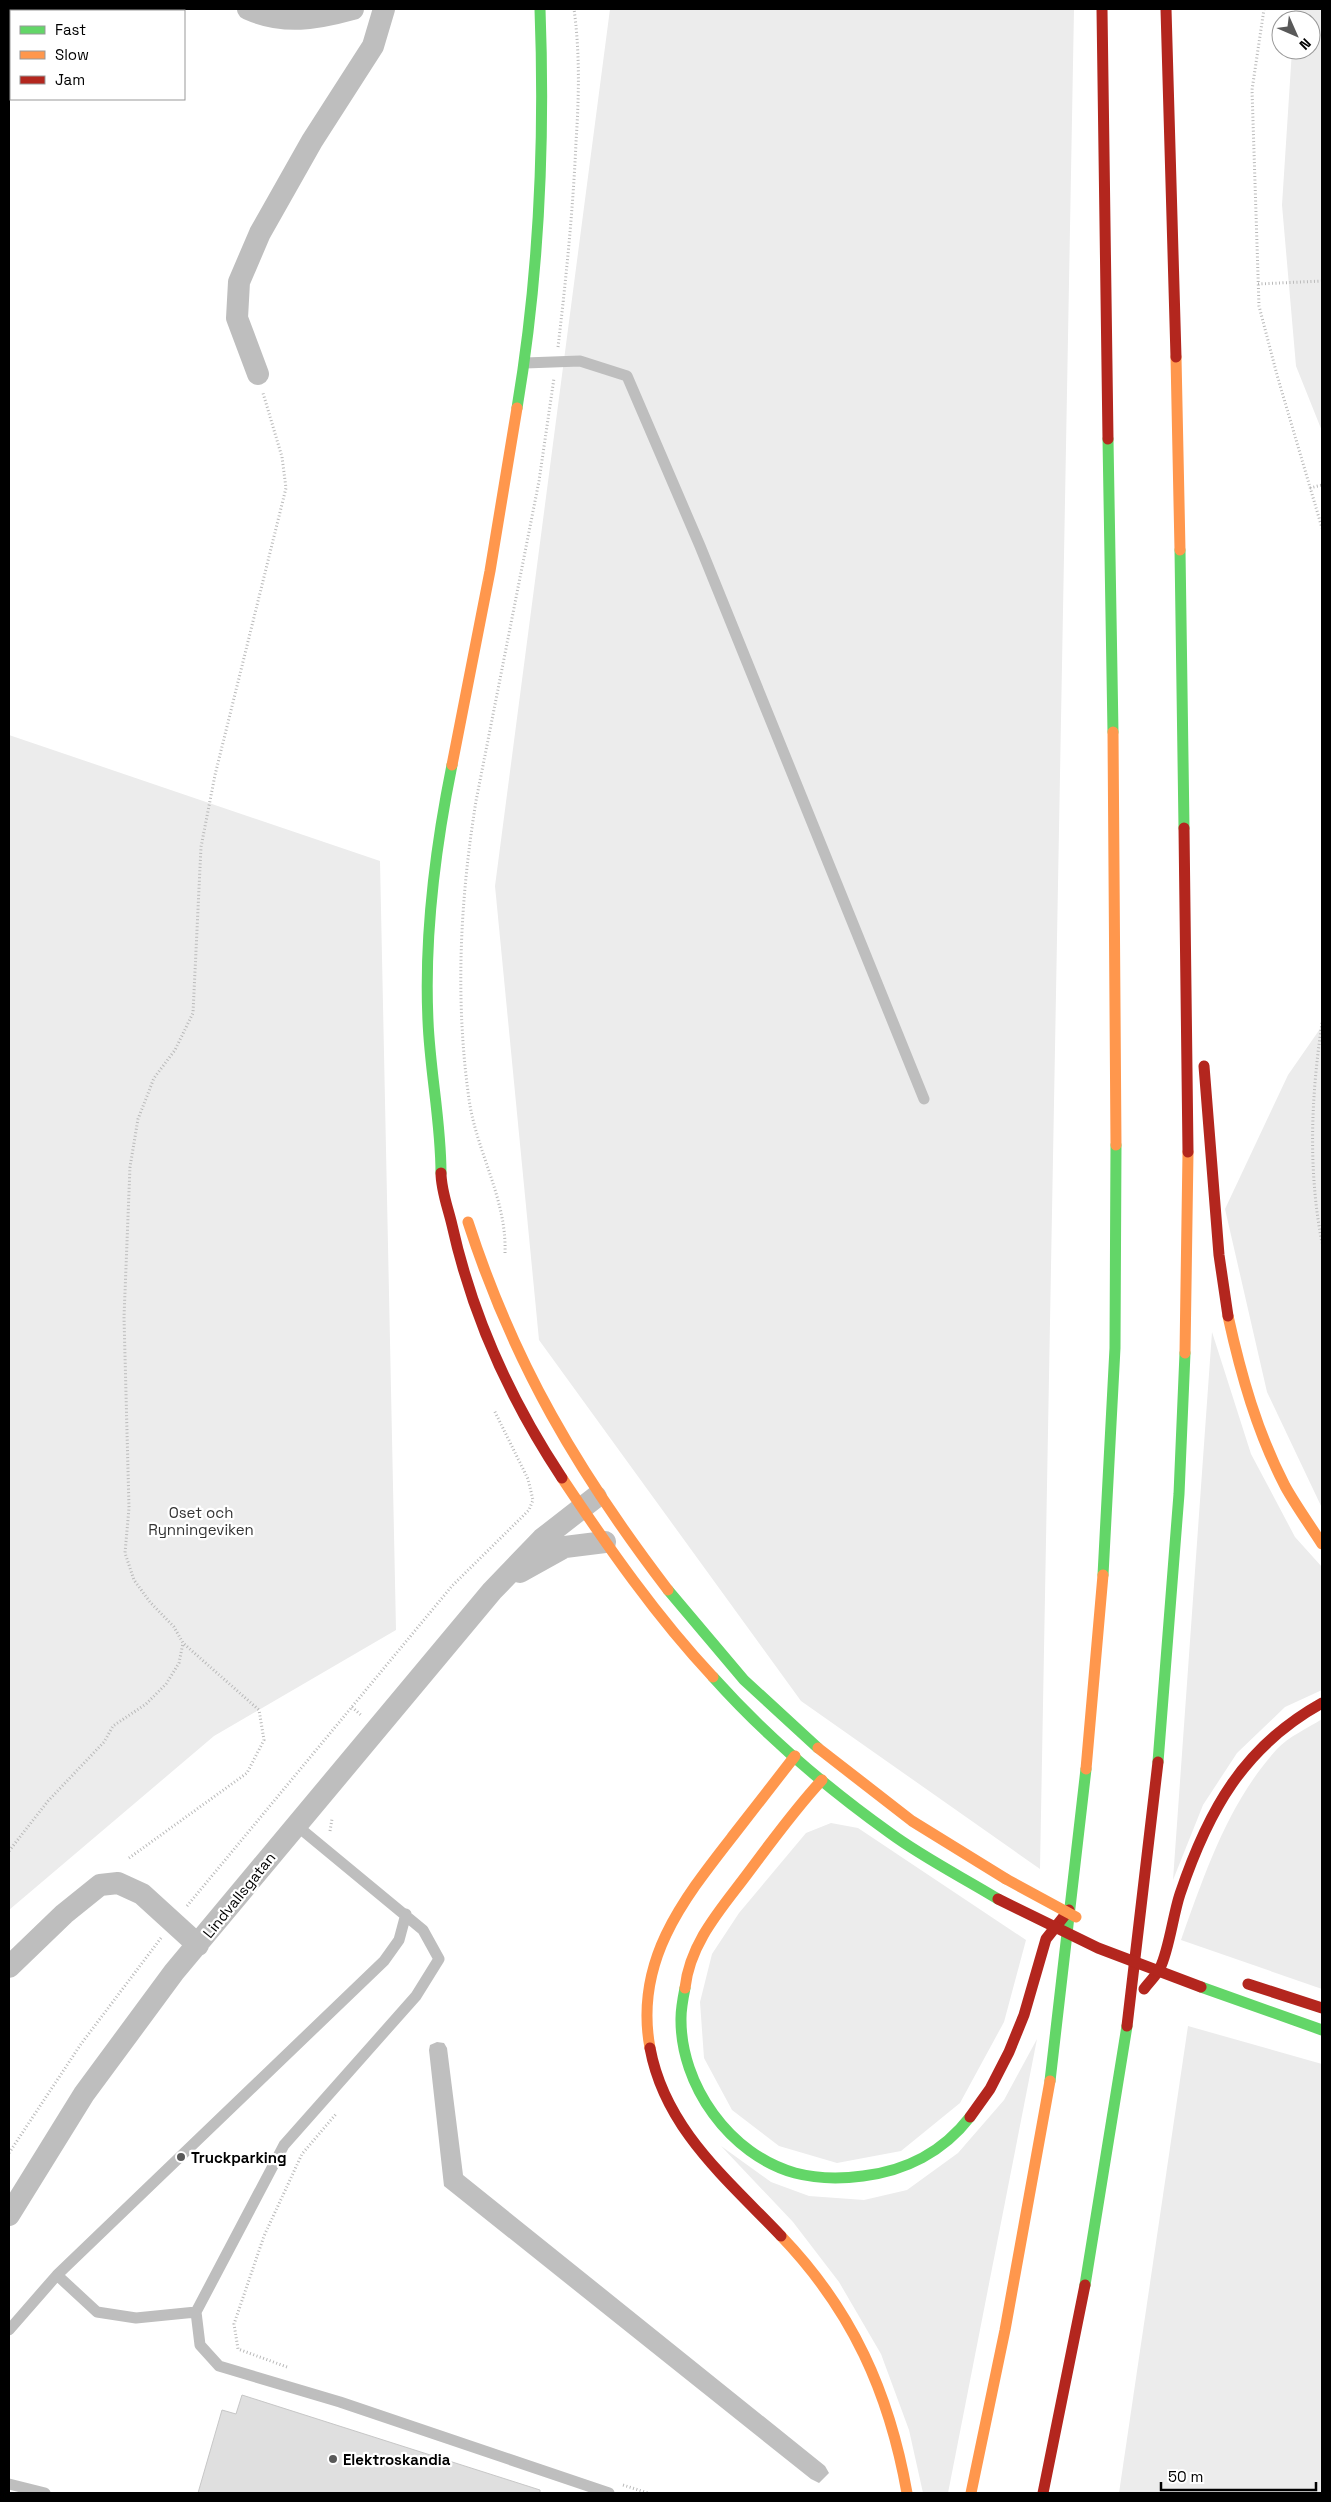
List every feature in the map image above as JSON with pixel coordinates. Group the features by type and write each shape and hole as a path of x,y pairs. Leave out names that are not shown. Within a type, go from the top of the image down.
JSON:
{"main road":[{"path":"530,9 542,46"},
{"path":"454,1173 442,1139 434,1089 428,1021 428,961 440,825 490,571 525,363 538,230 543,86 540,9"},
{"path":"971,2493 1005,2330 1049,2087 1092,1718 1105,1547 1115,1348 1117,1038 1102,9"},
{"path":"1043,2493 1068,2373 1097,2214 1128,2011 1162,1724 1179,1475 1187,1205 1183,756 1175,255 1166,9"},
{"path":"1183,756 1199,1017"},
{"path":"1202,1053 1215,1224 1227,1317 1240,1378 1261,1437 1274,1466 1293,1501 1322,1544"},
{"path":"442,1139 441,1179 459,1257 478,1313 504,1375 549,1458 590,1502 709,1641 754,1690 809,1739 900,1813 1006,1879 1090,1924"},
{"path":"463,1207 496,1304 515,1349 557,1430 590,1502 605,1542 693,1656 739,1706 822,1780 891,1834 998,1899 1098,1948 1322,2030"},
{"path":"1128,2011 1161,1966 1171,1923 1192,1863 1219,1806 1235,1779 1254,1754 1276,1731 1303,1712 1322,1704"},
{"path":"809,1739 684,1901 668,1928 656,1955 649,1984 646,2014 648,2044 654,2074 665,2102 680,2128 699,2152 787,2240 844,2315 869,2364 884,2400 902,2461 907,2493"},
{"path":"837,1763 768,1846 715,1916 698,1943 686,1973 681,2005 681,2037 688,2069 702,2098 720,2125 744,2147 772,2164 810,2176 834,2180 866,2178 898,2170 926,2156 952,2136 974,2112 998,2072 1029,1999 1046,1939 1070,1910"},
{"path":"1125,1938 1180,1960"},
{"path":"1234,1979 1322,2008"}],"street":[{"path":"248,9 263,16 289,20 320,18 353,9"},
{"path":"258,374 237,318 239,282 260,233 312,141 373,46 384,9"},
{"name":"Lindvallsgatan","path":"9,2215 84,2094 126,2034 198,1945 492,1591 542,1539 590,1502"},
{"name":"Lindvallsgatan","path":"492,1591 565,1547 605,1542"},
{"path":"9,1967 64,1914 100,1885 118,1883 142,1894 198,1945"}],"lane":[{"path":"525,363 580,361 627,376 700,546 924,1099"},
{"path":"296,1825 423,1930 438,1960 416,1996 284,2145 196,2312 200,2345 219,2366 340,2402 609,2493"},
{"path":"9,2330 57,2275 384,1962 399,1940 406,1914"},
{"path":"57,2275 97,2312 136,2318 196,2312"},
{"path":"9,2484 46,2493"}],"path":[{"path":"1264,9 1252,90 1259,306 1265,334 1322,528"},
{"path":"1258,284 1322,281"},
{"path":"129,1858 248,1773 264,1740 260,1710 183,1643 174,1627 150,1602 134,1580 125,1553 129,1508 124,1317 130,1167 138,1119 154,1078 175,1050 193,1013 201,847 215,775 286,488 282,457 258,374"},
{"path":"1310,488 1322,486"},
{"path":"1322,1023 1315,1070 1312,1124 1312,1163 1322,1243"},
{"path":"9,1850 48,1801 104,1742 113,1726 146,1704 166,1684 178,1663 183,1643"},
{"path":"292,2369 238,2349 234,2324 264,2236 302,2154 339,2110"},
{"path":"621,2484 648,2493"}],"green space":[{"path":"610,9 1074,9 1040,1869 801,1701 539,1340 495,886"},
{"path":"1322,9 1322,431 1296,366 1282,205 1291,60 1321,60 1321,10 1294,10"},
{"name":"Oset och Rynningeviken","path":"9,735 380,861 396,1630 214,1736 9,1910"},
{"path":"1322,1026 1322,1508 1267,1392 1225,1209 1288,1075"},
{"path":"1212,1332 1251,1454 1295,1537 1322,1567 1322,1690 1285,1707 1237,1753 1203,1805 1173,1880"},
{"path":"1322,1719 1322,1989 1181,1940 1209,1864 1231,1815 1245,1792 1277,1749 1292,1737"},
{"path":"831,1823 858,1828 1026,1940 1004,2022 960,2103 901,2151 837,2163 779,2146 732,2110 704,2058 700,2002 712,1954 739,1913 806,1833"},
{"path":"1188,2026 1322,2064 1322,2493 1119,2493"},
{"path":"1037,2039 948,2493 923,2493 909,2430 881,2354 839,2282 793,2222 721,2146 771,2182 809,2196 864,2200 907,2190 958,2153 1004,2100"}],"shaded area":[{"path":"437,2042 444,2043 447,2048 463,2175 825,2466 829,2473 819,2483 811,2479 444,2186 429,2050 430,2045"}],"building":[{"name":"Elektroskandia","path":"242,2395 540,2490 540,2493 198,2493 222,2410 236,2414"}],"traffic: fast":[{"path":"517,408 531,309 539,209 542,109 540,9"},
{"path":"1108,439 1113,732"},
{"path":"1180,550 1184,828"},
{"path":"441,1173 441,1154 429,1040 427,989 432,893 452,765"},
{"path":"1103,1575 1115,1348 1116,1145"},
{"path":"1158,1762 1179,1494 1185,1353"},
{"path":"668,1590 744,1680 818,1748"},
{"path":"713,1677 775,1740 843,1798 916,1851 998,1899"},
{"path":"1050,2081 1086,1769"},
{"path":"1201,1987 1322,2030"},
{"path":"685,1988 681,2014 683,2043 689,2068 699,2092 713,2114 730,2134 750,2151 771,2164 795,2173 829,2178 863,2176 894,2170 935,2150 948,2140 970,2117"},
{"path":"1085,2285 1127,2026"}],"traffic: slow":[{"path":"1176,357 1180,550"},
{"path":"452,765 490,571 517,408"},
{"path":"1113,732 1116,1145"},
{"path":"1185,1353 1188,1152"},
{"path":"468,1222 506,1323 552,1415 605,1503 668,1590"},
{"path":"1228,1316 1244,1381 1266,1445 1285,1486 1322,1544"},
{"path":"562,1478 633,1580 672,1630 713,1677"},
{"path":"1086,1769 1103,1575"},
{"path":"818,1748 912,1821 1006,1879"},
{"path":"650,2048 647,2017 649,1988 656,1960 666,1934 680,1909 713,1861 795,1756"},
{"path":"685,1988 693,1956 709,1926 784,1825 822,1780"},
{"path":"1006,1879 1076,1917"},
{"path":"971,2493 1005,2330 1050,2081"},
{"path":"781,2236 828,2293 864,2354 890,2421 907,2493"}],"traffic: jam":[{"path":"1102,9 1108,439"},
{"path":"1166,9 1176,357"},
{"path":"1184,828 1188,1152"},
{"path":"1204,1066 1219,1255 1228,1316"},
{"path":"441,1173 443,1192 460,1259 482,1324 495,1356 526,1419 562,1478"},
{"path":"1144,1989 1157,1974 1163,1961 1180,1894 1203,1835 1216,1809 1232,1784 1270,1740 1294,1720 1322,1703"},
{"path":"1127,2026 1158,1762"},
{"path":"998,1899 1098,1948 1201,1987"},
{"path":"970,2117 990,2089 1009,2052 1024,2015 1046,1939 1069,1910"},
{"path":"1248,1984 1322,2008"},
{"path":"650,2048 658,2077 669,2104 684,2128 720,2173 781,2236"},
{"path":"1043,2493 1085,2285"}],"place":[{"name":"Truckparking","path":"181,2157"},
{"name":"Elektroskandia","path":"333,2459"}]}
